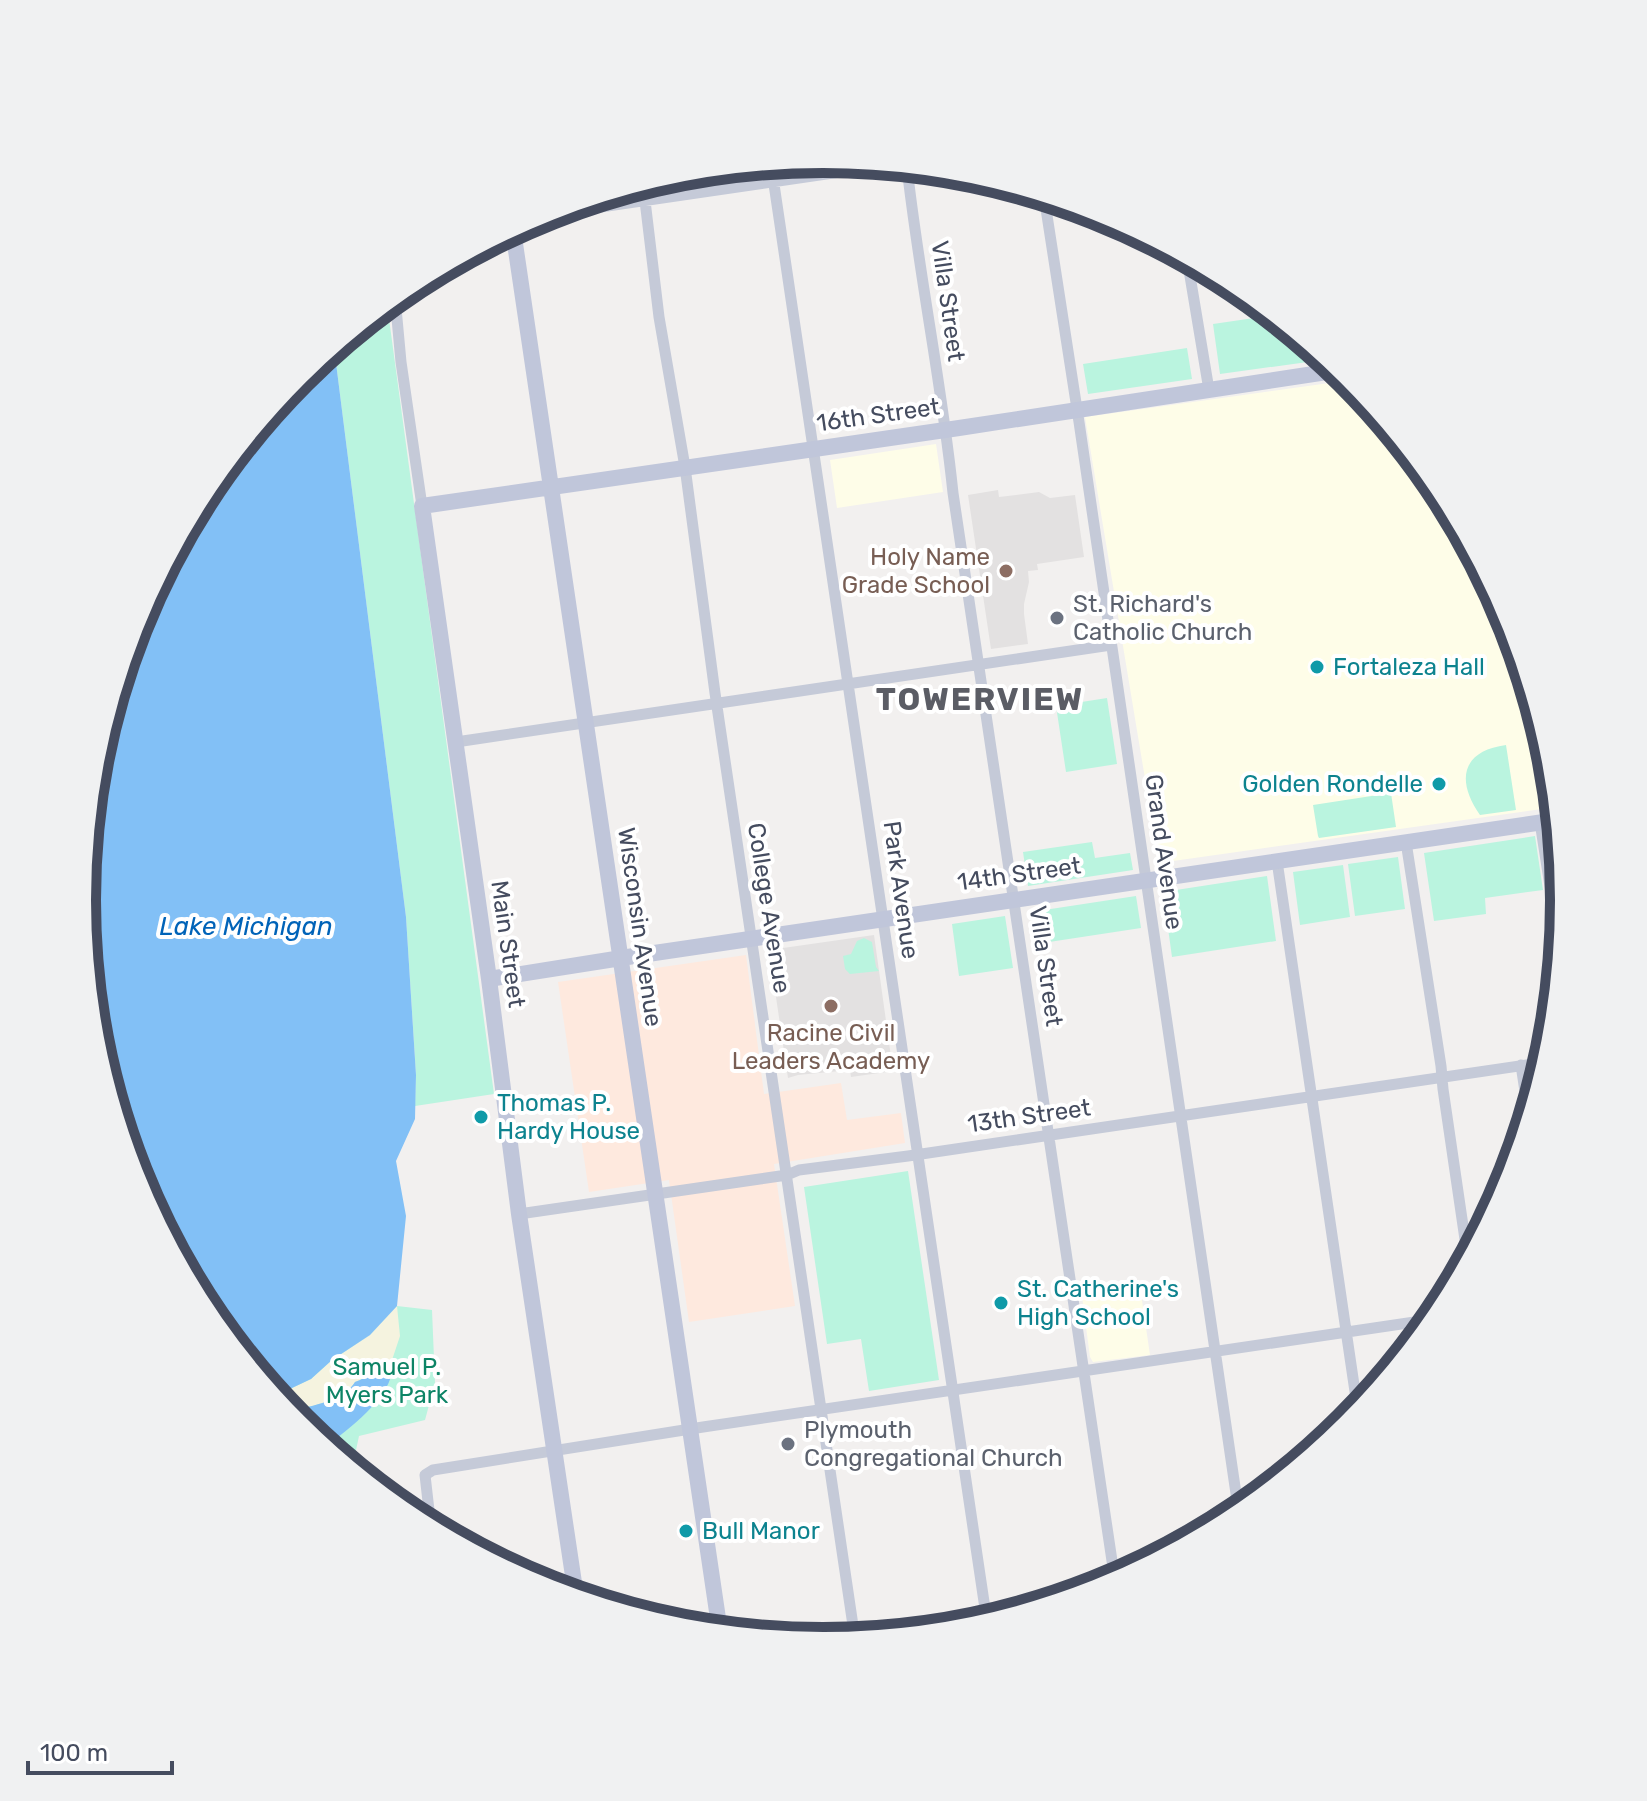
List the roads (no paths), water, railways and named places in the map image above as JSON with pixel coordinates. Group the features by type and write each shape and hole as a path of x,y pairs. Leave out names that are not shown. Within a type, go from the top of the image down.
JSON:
{"street":[{"path":"612,205 829,173"},
{"name":"Park Avenue","path":"772,175 985,1609"},
{"name":"Villa Street","path":"908,178 1113,1568"},
{"name":"College Avenue","path":"645,196 659,317 685,467 716,703 853,1627"},
{"name":"Grand Avenue","path":"1046,209 1237,1499"},
{"name":"Wisconsin Avenue","path":"515,242 718,1620"},
{"path":"1189,271 1209,390"},
{"name":"Main Street","path":"396,312 519,1214 574,1583"},
{"name":"16th Street","path":"422,506 1322,372"},
{"path":"456,742 1111,645"},
{"name":"14th Street","path":"489,979 1546,821"},
{"path":"1540,822 1551,890"},
{"path":"1406,842 1465,1242"},
{"path":"1277,861 1356,1396"},
{"name":"13th Street","path":"519,1214 787,1175 799,1170 1532,1064"},
{"path":"1521,1065 1525,1092"},
{"path":"429,1511 425,1475 433,1470 1416,1322"}],"water":[{"name":"Lake Michigan","path":"336,361 406,917 416,1075 415,1119 396,1161 406,1216 397,1306 370,1335 332,1360 311,1379 287,1391 246,1343 193,1264 151,1179 121,1089 110,1042 102,995 96,900 102,806 110,759 121,712 151,622 193,537 219,496 277,421"},
{"path":"392,1360 388,1385 380,1397 335,1439 304,1410 340,1395"}],"place":[{"name":"Holy Name Grade School","path":"1006,571"},
{"name":"St. Richard's Catholic Church","path":"1057,618"},
{"name":"Fortaleza Hall","path":"1317,667"},
{"name":"Golden Rondelle","path":"1439,784"},
{"name":"Racine Civil Leaders Academy","path":"831,1006"},
{"name":"Thomas P. Hardy House","path":"481,1117"},
{"name":"St. Catherine's High School","path":"1001,1303"},
{"name":"Plymouth Congregational Church","path":"788,1444"},
{"name":"Bull Manor","path":"686,1531"}],"district":[{"name":"TOWERVIEW","path":"980,699"}],"park label":[{"name":"Samuel P. Myers Park","path":"387,1381"}]}
